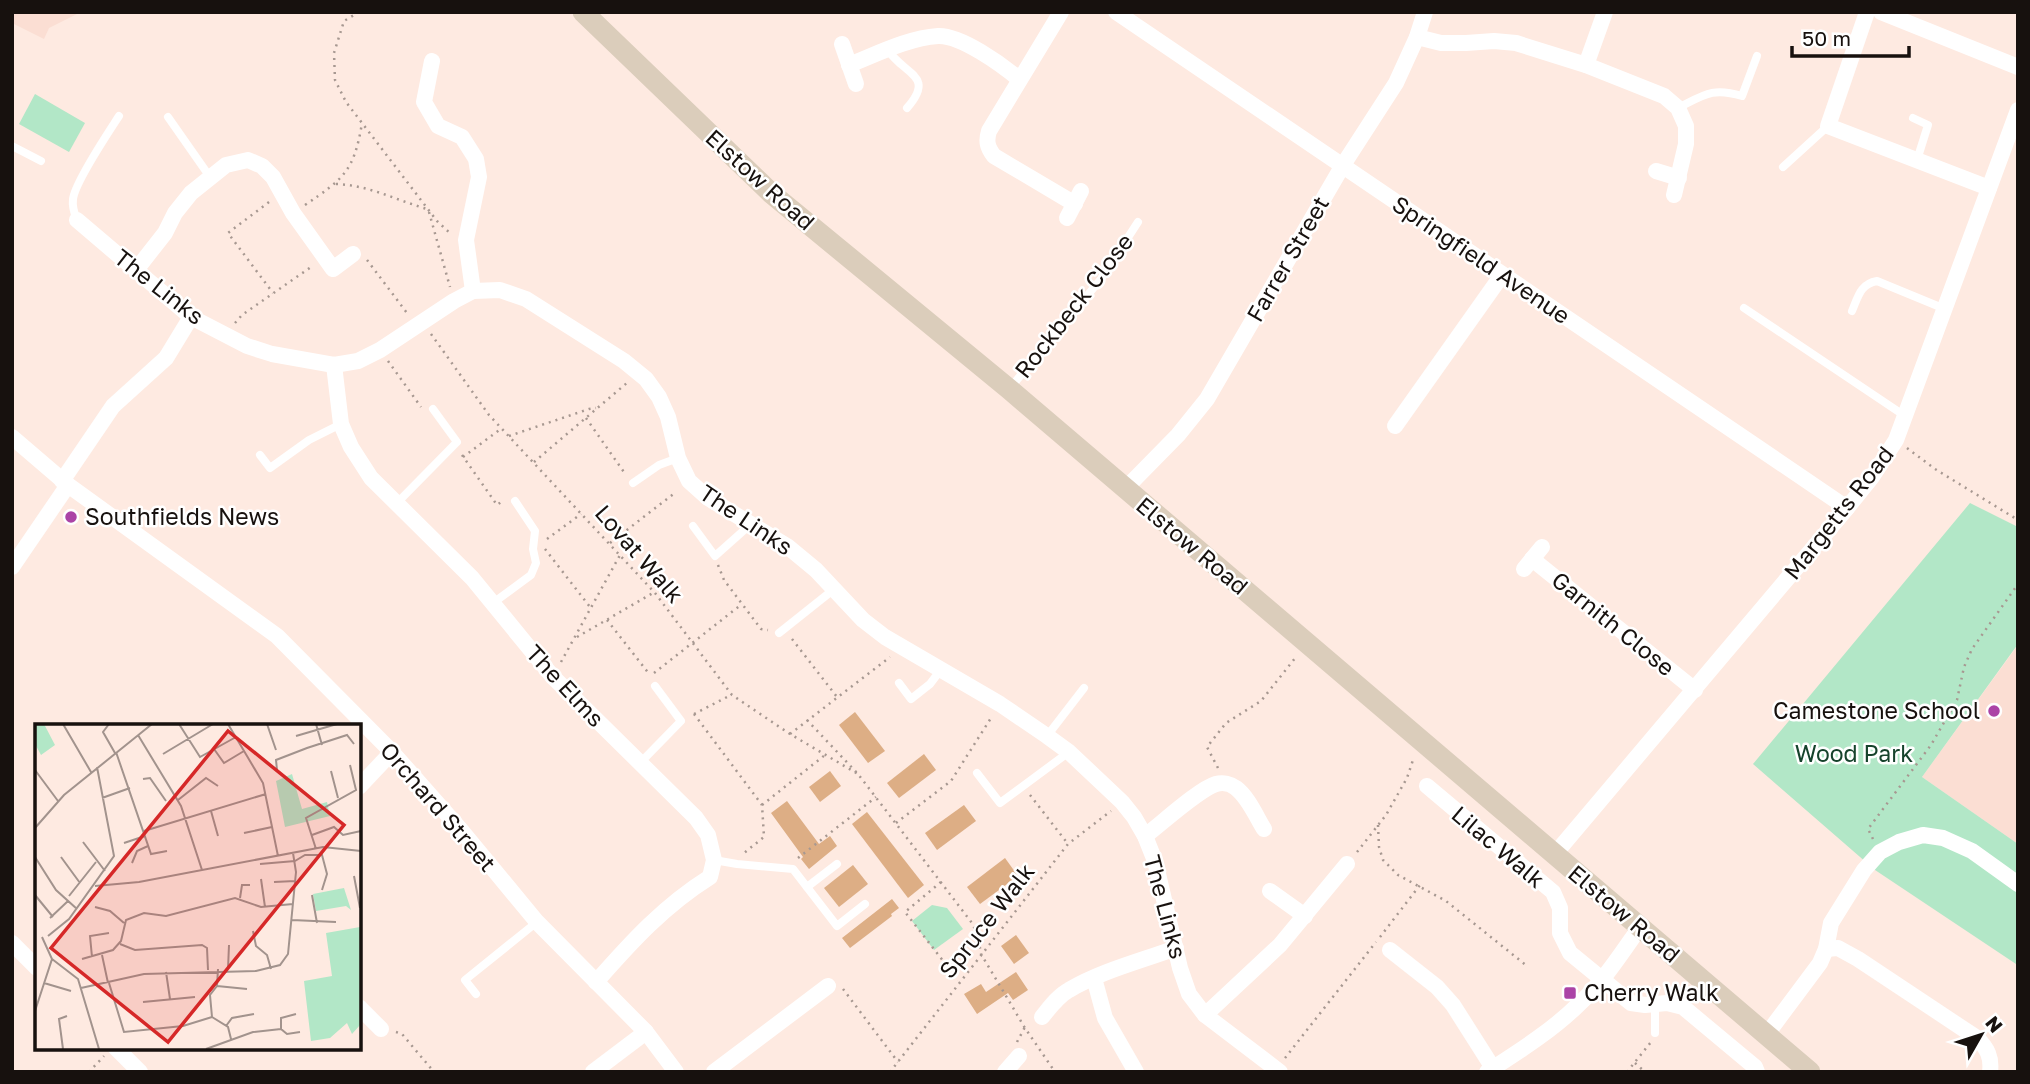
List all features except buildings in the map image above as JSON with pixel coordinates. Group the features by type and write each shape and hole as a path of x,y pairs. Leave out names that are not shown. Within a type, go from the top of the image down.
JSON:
{"street":[{"name":"Elstow Road","path":"583,12 772,194 1009,389 1810,1072"},
{"path":"1061,12 1019,79 986,140 989,149 1006,163 1074,205"},
{"name":"Springfield Avenue","path":"1116,12 1847,508"},
{"name":"Farrer Street","path":"1125,489 1178,435 1207,399 1343,165 1396,83 1425,12"},
{"path":"1586,65 1605,12"},
{"path":"1867,12 1828,126 1989,188"},
{"path":"1881,12 2018,67"},
{"path":"849,65 909,42 940,36 962,42 999,62 1019,79"},
{"path":"1417,37 1441,43 1516,43 1586,65 1664,96 1678,108 1686,126 1686,144 1674,195"},
{"path":"842,44 856,84"},
{"path":"432,61 424,102 438,127 462,137 476,159 479,177 466,240 473,290"},
{"name":"Margetts Road","path":"1554,855 1847,508 1872,477 1896,440 2018,110"},
{"path":"136,270 191,193 226,165 248,160 262,166 273,177 293,213 333,269 353,254"},
{"path":"1656,172 1679,178"},
{"name":"The Links","path":"77,220 191,317 247,346 272,354 334,365 358,361 380,350 473,290 500,290 526,299 624,361 646,379 659,397 678,458 690,481 708,498 787,546 816,570 863,620 885,638 942,668 1069,752 1122,802 1145,836 1155,861 1189,994 1206,1015 1278,1070"},
{"path":"1395,426 1502,275"},
{"path":"12,567 113,406 166,358 191,317"},
{"name":"The Elms","path":"334,365 341,424 371,478 472,578 553,677 696,818 708,835 715,860"},
{"name":"Orchard Street","path":"12,437 65,483 277,636 392,752 537,922 646,1032 676,1072"},
{"name":"Garnith Close","path":"1532,558 1695,690"},
{"path":"360,786 392,752"},
{"path":"1145,836 1203,792 1214,785 1225,783 1242,793 1264,829"},
{"name":"Lilac Walk","path":"1427,786 1439,806 1553,892 1560,908 1560,933 1570,953 1603,979"},
{"path":"1767,1034 1820,963 1831,923 1864,870 1880,852 1899,842 1923,835 1943,838 1972,850 2018,884"},
{"path":"596,982 642,929 710,877 715,860"},
{"path":"1206,1015 1272,954 1305,916 1335,890 1351,860"},
{"path":"1270,891 1305,916"},
{"path":"1390,950 1437,987 1453,1005 1490,1070 1578,1006 1603,979 1640,927"},
{"path":"12,943 35,966"},
{"path":"1042,1017 1067,991 1094,978 1176,948"},
{"path":"1826,949 1839,948 1858,959 1977,1038 1990,1057 1990,1072"},
{"path":"1094,978 1105,1018 1136,1072"},
{"path":"1603,979 1631,1003 1667,1003 1683,1007 1755,1067 1757,1072"},
{"path":"714,1072 828,986"},
{"path":"360,1008 381,1029"},
{"path":"593,1072 646,1032"},
{"path":"110,1051 140,1072"},
{"path":"1005,1072 1019,1056"}],"lane":[{"path":"888,50 895,62 917,77 920,85 917,96 907,108"},
{"path":"1678,108 1710,93 1725,91 1742,96 1757,56"},
{"path":"77,220 73,211 73,197 119,116"},
{"path":"168,117 210,177"},
{"path":"1913,118 1928,125 1917,160"},
{"path":"1783,167 1828,126"},
{"path":"12,146 41,160"},
{"name":"Rockbeck Close","path":"1009,389 1101,279 1138,222"},
{"path":"1852,311 1861,288 1869,282 1877,281 1945,309"},
{"path":"1744,308 1905,416"},
{"path":"396,504 457,442 433,409"},
{"path":"260,455 270,468 309,440 341,424"},
{"path":"634,483 659,465 678,458"},
{"path":"493,603 531,575 536,563 533,549 535,531 514,501"},
{"path":"693,526 715,555 751,524"},
{"path":"782,631 833,590"},
{"path":"899,683 911,699 930,684 942,668"},
{"path":"640,763 681,721 655,686"},
{"path":"1047,736 1084,688"},
{"path":"977,774 1000,803 1069,752"},
{"path":"715,860 793,869 837,926 865,904"},
{"path":"807,887 837,864"},
{"path":"476,994 465,980 537,922"},
{"path":"1655,1004 1655,1033"}],"path":[{"path":"359,12 344,21 334,53 335,80 346,102 428,209 450,234 466,240"},
{"path":"293,213 336,184 349,168 362,123"},
{"path":"336,184 376,191 428,209"},
{"path":"273,293 228,233 281,194"},
{"path":"428,209 454,301"},
{"name":"Lovat Walk","path":"353,254 365,258 489,415 654,593 732,695 790,734 858,774"},
{"path":"225,334 242,315 325,257"},
{"path":"380,350 422,408 433,409"},
{"path":"534,462 639,373"},
{"path":"509,436 597,408"},
{"path":"586,418 628,479 634,483"},
{"path":"463,457 502,428"},
{"path":"1896,440 1935,469 2018,520"},
{"path":"457,442 463,457 497,505 505,499 514,501"},
{"path":"610,543 690,481"},
{"path":"582,513 541,543 591,608"},
{"path":"553,677 620,555"},
{"path":"715,555 724,580 761,629 782,631 837,697"},
{"path":"1880,852 1868,829 1931,745 1957,700 1972,649 2018,583"},
{"path":"574,638 654,593"},
{"path":"607,620 650,676 742,604"},
{"path":"1225,783 1207,747 1226,723 1261,701 1307,644"},
{"path":"790,734 902,647"},
{"path":"681,721 732,695"},
{"path":"896,823 951,781 1000,704"},
{"path":"694,714 762,805 764,837 740,856 737,864"},
{"name":"Lovat Walk","path":"807,720 858,774 972,923 978,936 981,954 1055,1072"},
{"path":"1351,860 1386,815 1407,778 1420,741"},
{"path":"762,805 825,754"},
{"path":"1023,787 1068,844"},
{"path":"793,869 794,861 876,797"},
{"name":"Spruce Walk","path":"890,1072 1068,844 1122,802"},
{"path":"1378,825 1378,847 1384,860 1398,874 1446,901 1527,966"},
{"path":"942,882 905,912 959,982"},
{"path":"1278,1070 1420,885"},
{"path":"828,986 836,980 898,1062"},
{"path":"1019,1056 1016,1041 1025,1028"},
{"path":"381,1029 402,1034 433,1072"},
{"path":"1627,1072 1650,1046 1655,1033"},
{"path":"89,1072 110,1051"},
{"path":"1635,1063 1645,1072"}],"shaded area":[{"path":"12,12 81,12 49,28 44,39 12,23"},
{"name":"Camestone School","path":"2018,645 2018,844 1922,777"}],"green space":[{"path":"35,94 85,123 69,152 19,124"},
{"name":"Wood Park","path":"1970,503 2018,527 2018,644 1922,777 2018,844 2016,964 1875,870 1753,764"},
{"path":"932,905 947,908 963,929 934,950 912,921"}],"place":[{"name":"Southfields News","path":"71,517"},
{"name":"Camestone School","path":"1994,711"},
{"name":"Cherry Walk","path":"1570,993"}]}
